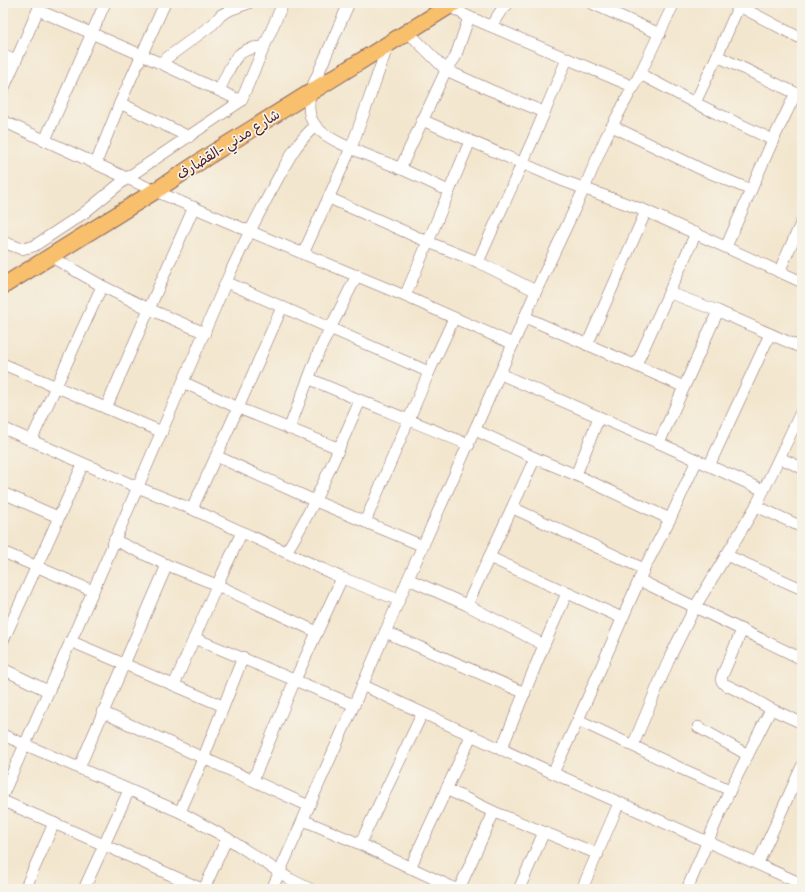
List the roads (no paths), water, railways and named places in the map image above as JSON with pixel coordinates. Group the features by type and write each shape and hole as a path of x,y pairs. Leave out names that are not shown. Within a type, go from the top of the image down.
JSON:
{"highway":[{"name":"شارع مدني -القضارف","path":"3,286 310,92 388,45 449,4"}],"street":[{"path":"46,140 106,3"},
{"path":"96,163 120,103 165,3"},
{"path":"160,63 213,24 221,15 249,3"},
{"path":"3,242 22,249 34,246 84,212 127,178 241,101 282,3"},
{"path":"349,3 310,92 308,108 310,117 315,126 327,136 350,148 400,168 449,191"},
{"path":"492,26 502,9 509,3"},
{"path":"591,3 660,34"},
{"path":"272,889 408,579 514,344 536,291 584,189 606,137 634,87 674,3"},
{"path":"449,4 469,17 634,87"},
{"path":"695,103 740,4 802,39"},
{"path":"3,90 39,7 92,33 241,101"},
{"path":"400,168 446,70 455,58 469,17"},
{"path":"407,31 446,70 544,112"},
{"path":"303,254 350,148 388,45"},
{"path":"219,90 228,73 232,61 239,54 246,49 264,47"},
{"path":"3,55 15,61"},
{"path":"717,56 799,95 773,140 726,247"},
{"path":"478,262 567,59"},
{"path":"640,74 695,103 773,140"},
{"path":"120,103 189,137"},
{"path":"422,120 561,180 646,211 802,282"},
{"path":"3,121 155,191 249,232 357,275 514,344"},
{"path":"3,794 249,232 294,149 304,136 315,126"},
{"path":"612,126 701,169 751,190"},
{"path":"405,296 470,141"},
{"path":"329,198 428,242 478,262 536,291"},
{"path":"106,408 148,309 194,207"},
{"path":"587,346 646,211"},
{"path":"779,272 802,221"},
{"path":"636,365 696,233"},
{"path":"50,256 102,286 148,309 205,333"},
{"path":"289,429 310,378 319,351 357,275"},
{"path":"226,282 429,372"},
{"path":"31,441 102,286"},
{"path":"670,293 718,311 802,348"},
{"path":"192,509 282,307"},
{"path":"660,443 718,311"},
{"path":"525,317 587,346 636,365 684,387"},
{"path":"365,522 429,372 454,318"},
{"path":"710,466 770,334"},
{"path":"3,364 162,432"},
{"path":"500,374 660,443 763,490"},
{"path":"310,378 360,401 469,445"},
{"path":"183,382 238,408 338,448"},
{"path":"286,552 301,529 315,501 360,401"},
{"path":"633,745 670,657 695,607 756,506 802,410"},
{"path":"576,475 599,417"},
{"path":"3,428 83,464 192,509 342,578 399,600"},
{"path":"475,430 670,519"},
{"path":"216,456 315,501 423,546"},
{"path":"467,605 535,458"},
{"path":"780,458 802,468"},
{"path":"553,774 644,569 670,519 697,460"},
{"path":"3,641 83,464"},
{"path":"3,492 58,517"},
{"path":"756,506 802,527"},
{"path":"513,508 644,569"},
{"path":"174,684 242,532"},
{"path":"114,540 167,565 217,585 317,632"},
{"path":"3,552 93,591"},
{"path":"726,555 802,589"},
{"path":"489,557 622,618"},
{"path":"79,768 167,565"},
{"path":"253,780 295,680 342,578"},
{"path":"408,579 467,605 544,645"},
{"path":"639,580 802,659"},
{"path":"501,750 567,593"},
{"path":"742,630 721,680 724,684 771,709 802,723"},
{"path":"385,632 524,693"},
{"path":"194,638 243,657 354,705"},
{"path":"70,641 223,706"},
{"path":"180,812 203,759 243,657"},
{"path":"3,669 48,691"},
{"path":"362,685 553,774 758,863 802,884"},
{"path":"687,888 730,790 771,709"},
{"path":"102,712 309,806"},
{"path":"360,844 422,714"},
{"path":"578,720 730,790"},
{"path":"698,727 748,755"},
{"path":"3,735 180,812 310,889"},
{"path":"410,868 471,736"},
{"path":"758,863 802,766"},
{"path":"446,789 494,812 598,854"},
{"path":"84,889 129,790"},
{"path":"3,801 104,844 203,889 226,838"},
{"path":"582,889 619,803"},
{"path":"459,889 494,812"},
{"path":"303,820 360,844 456,889"},
{"path":"26,889 54,824"},
{"path":"519,889 544,832"}]}
